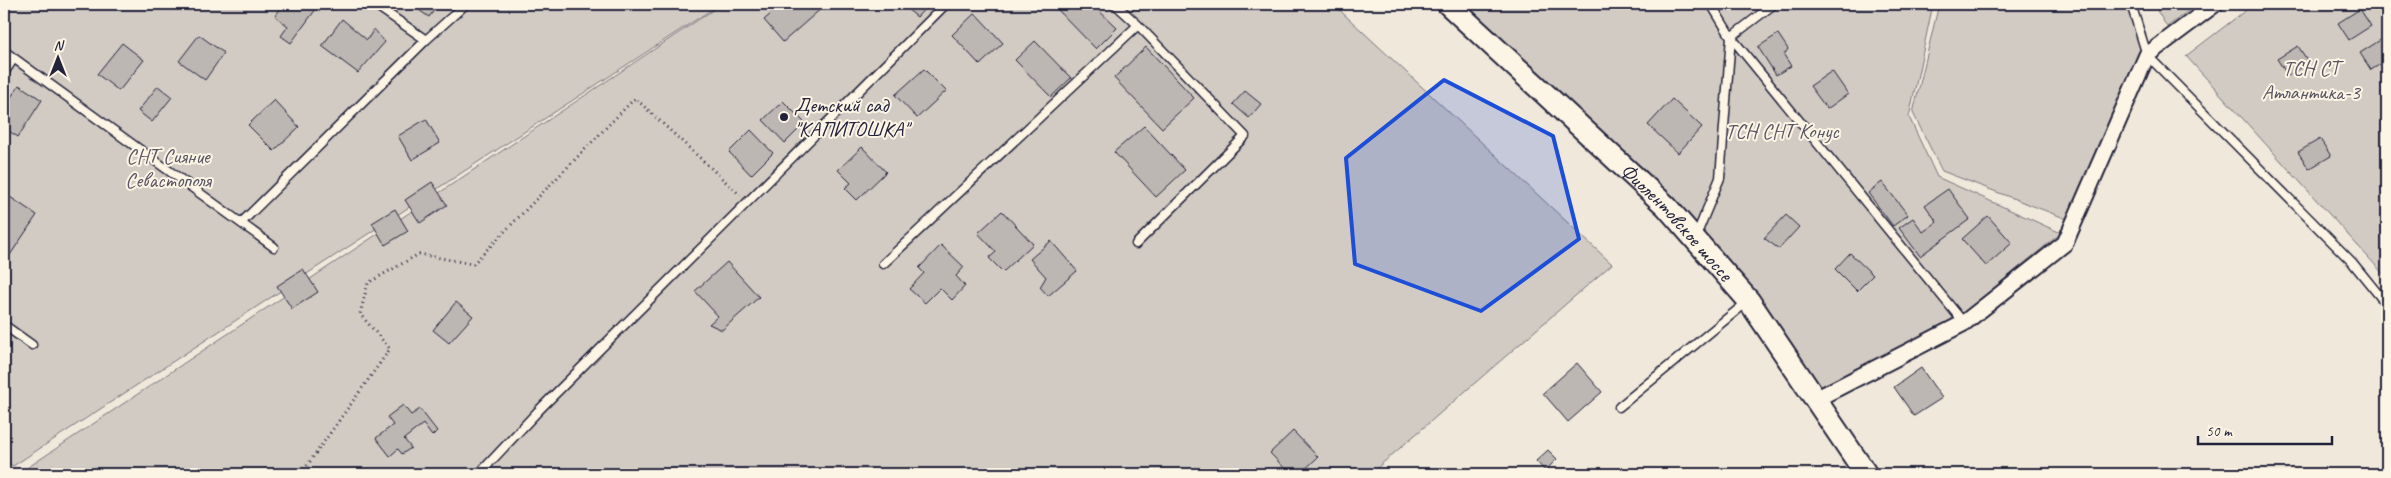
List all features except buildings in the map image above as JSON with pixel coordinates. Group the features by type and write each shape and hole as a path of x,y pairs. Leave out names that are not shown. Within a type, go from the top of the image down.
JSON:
{"main road":[{"name":"Фиолентовское шоссе","path":"1448,4 1666,206 1695,238 1749,301 1866,474"}],"street":[{"path":"1816,399 1964,323 2065,243 2147,54 2215,4"}],"lane":[{"path":"374,4 426,40"},
{"path":"241,223 426,40 466,4"},
{"path":"479,474 540,409 946,4"},
{"path":"1114,4 1138,25 1245,136 1136,244"},
{"path":"1711,4 1731,37 1964,323"},
{"path":"1695,238 1720,178 1731,37 1774,4"},
{"path":"2131,4 2147,54 2352,262 2387,305"},
{"path":"882,264 1138,25"},
{"path":"4,51 274,248"},
{"path":"4,73 14,58"},
{"path":"1619,407 1749,301"},
{"path":"4,325 32,345"}],"path":[{"path":"301,474 390,349 360,314 368,283 419,254 473,264 635,98 748,202"}],"highlighted area":[{"path":"1444,80 1553,136 1579,239 1481,311 1355,264 1346,158"}],"green space":[{"name":"СНТ Сияние Севастополя","path":"4,4 720,4 13,466 4,460"},
{"path":"722,4 1333,4 1612,264 1370,474 18,474"},
{"name":"ТСН СНТ Конус","path":"1462,4 1933,4 1909,117 1937,177 2061,233 1952,322 1817,389 1757,295"},
{"path":"1939,4 2129,4 2148,47 2067,219 1942,171 1913,113"},
{"path":"2153,4 2197,4 2167,27"},
{"name":"ТСН СТ Атлантика-3","path":"2254,4 2387,4 2387,278 2186,56"}],"place":[{"name":"Детский сад \"КАПИТОШКА\"","path":"784,117"}]}
